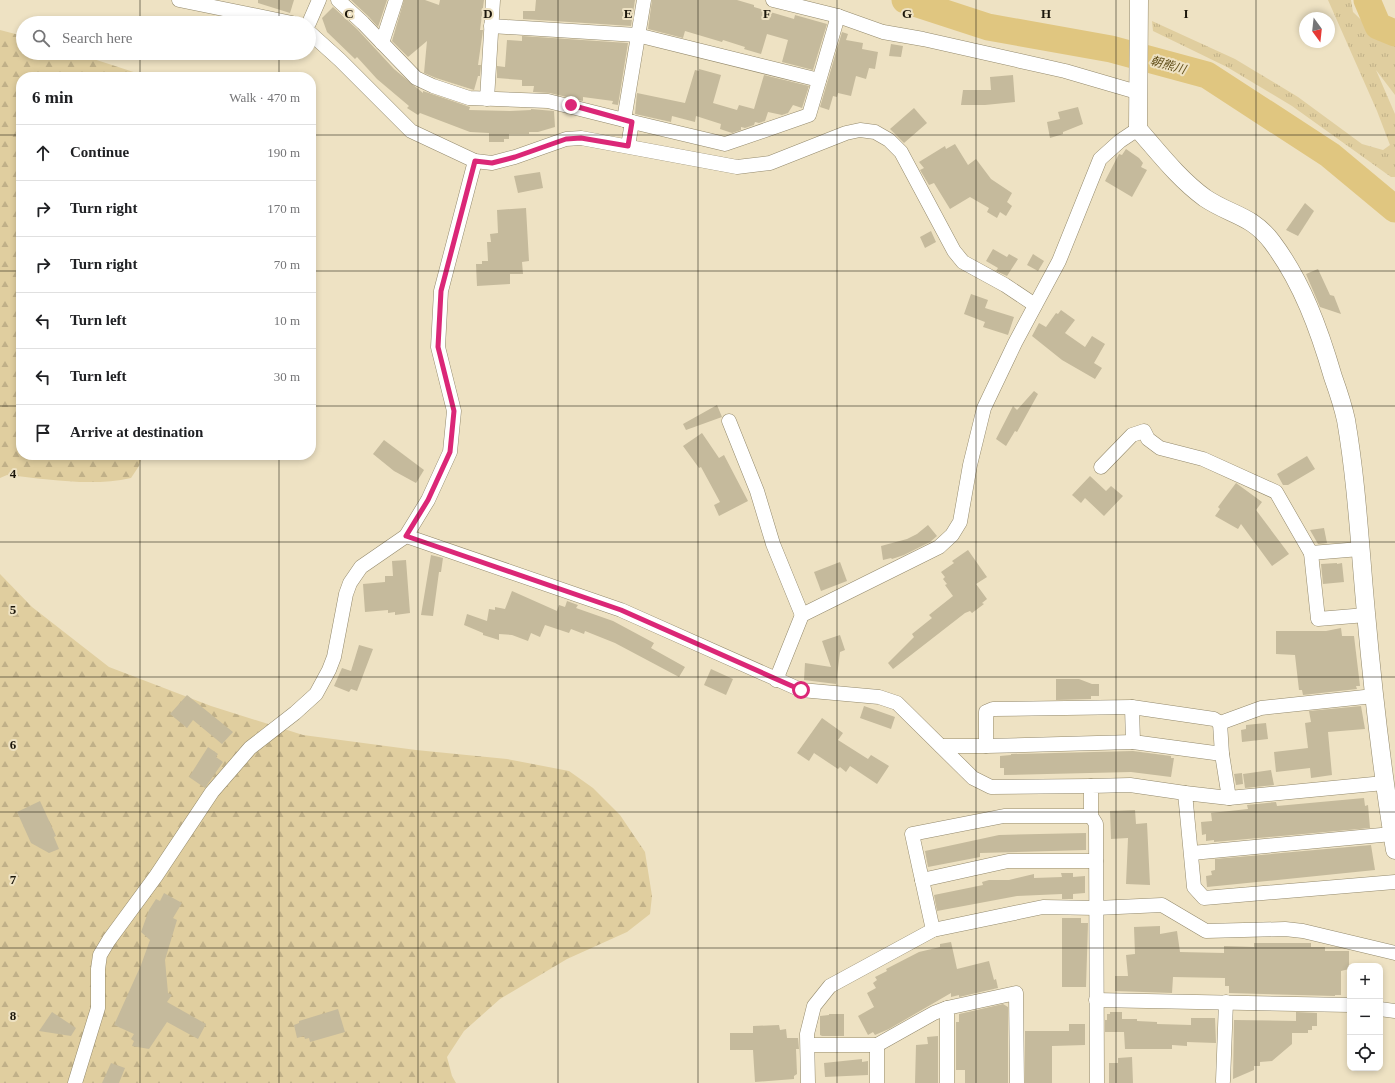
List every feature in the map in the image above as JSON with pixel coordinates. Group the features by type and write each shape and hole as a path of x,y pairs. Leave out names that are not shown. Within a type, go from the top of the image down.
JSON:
{"street":[{"path":"179,0 258,16"},
{"path":"312,16 320,0"},
{"path":"338,0 416,78 451,93 469,98 548,101 571,105 628,121 725,144 809,115 838,16"},
{"path":"382,43 396,0"},
{"path":"487,99 493,0"},
{"path":"628,146 628,121 637,35 644,0"},
{"path":"773,0 838,16 883,32 923,39 1065,71 1137,92"},
{"path":"1139,0 1137,92 1138,129 1186,184 1208,200 1254,223 1271,241 1302,291 1316,324 1346,418 1353,471 1374,696 1384,783 1394,842 1192,853"},
{"path":"491,26 637,35 819,80"},
{"path":"316,38 340,60 411,131 475,161 492,163 566,139 581,138 737,167 770,163 846,133 860,130 875,132 889,140 901,152 954,251 963,262 1005,285 1035,304"},
{"path":"776,680 802,615 940,547 952,535 960,522 970,465 984,408 1035,304 1059,261 1100,159 1120,141 1138,129"},
{"path":"75,1083 98,1008 98,969 100,955 109,940 156,876 212,792 250,748 295,713 316,694 334,657 346,594 350,583 361,567 406,536 428,500 450,452 454,411 438,347 441,291 475,161"},
{"path":"729,421 757,491 773,544 802,615"},
{"path":"1101,467 1132,435 1144,431 1148,439 1160,448 1203,459 1276,492 1311,553 1318,619 1366,615"},
{"path":"406,536 621,610 801,690 867,696 897,703 973,778 990,787 1130,785 1229,798 1384,783"},
{"path":"1311,553 1360,549"},
{"path":"1220,723 1261,708 1374,696"},
{"path":"986,746 986,712 993,709 1132,707 1214,719 1220,723"},
{"path":"1132,707 1133,742"},
{"path":"1220,723 1222,754 1229,798"},
{"path":"941,746 1133,742 1222,754"},
{"path":"1091,786 1091,816 1096,824 1097,1083"},
{"path":"1186,793 1194,887 1204,898 1395,882"},
{"path":"933,930 912,834 1004,816 1091,816"},
{"path":"922,880 1008,861 1096,861"},
{"path":"808,1083 807,1034 814,1006 830,986 933,930 1043,907 1096,908 1162,905 1206,931 1285,929 1303,931 1395,953"},
{"path":"808,1045 877,1045 921,1020 947,1008 1016,993 1017,1083"},
{"path":"1096,1000 1347,1005"},
{"path":"1223,1081 1226,1002"},
{"path":"947,1008 947,1083"},
{"path":"1383,1009 1395,1010"},
{"path":"877,1045 877,1083"}],"green space":[{"path":"1328,0 1351,0 1353,12 1384,42 1395,39 1395,95 1376,70 1395,114 1395,177 1391,177 1292,106 1227,67 1153,31 1152,21 1235,59 1298,97 1362,144 1383,150 1390,145 1377,111 1335,16 1335,12 1333,12"},
{"path":"0,30 16,34 16,60 97,60 134,72 16,72 16,460 141,460 139,466 131,478 116,481 85,482 7,475 0,478"},
{"path":"0,574 32,607 109,667 211,706 303,735 416,750 507,759 569,771 593,788 620,815 645,852 652,896 650,914 627,932 567,959 500,999 464,1031 447,1057 452,1076 456,1083 0,1083"}],"building":[{"path":"258,0 294,0 290,13 258,3"},
{"path":"351,0 387,0 378,27 369,17"},
{"path":"404,0 425,0 439,5 440,0 484,0 480,30 483,30 478,65 481,65 480,76 478,76 474,90 424,73 427,41 408,57 392,41"},
{"path":"536,0 635,0 631,26 523,19 523,11 535,11"},
{"path":"652,0 737,0 754,5 754,7 794,19 795,15 827,24 813,70 782,62 788,40 767,34 761,54 723,40 722,42 685,31 683,38 648,29"},
{"path":"333,7 357,29 394,69 423,93 423,91 470,107 469,110 510,111 531,109 554,111 555,127 538,132 529,132 529,134 509,134 509,139 504,139 504,142 489,142 489,133 470,132 420,113 418,115 407,108 409,106 377,79 357,57 355,59 327,32 322,18"},
{"path":"842,32 848,34 846,40 863,43 862,49 878,52 875,69 869,68 866,79 856,76 851,96 838,93 837,97 833,96 829,110 820,107"},
{"path":"522,36 628,43 618,105 612,104 613,101 583,97 583,101 550,93 533,92 534,86 522,86 522,80 497,78 497,66 505,67 507,40 522,41"},
{"path":"891,44 903,46 901,57 889,56"},
{"path":"699,69 721,75 713,103 737,110 739,105 754,109 764,75 809,86 802,108 793,105 788,113 782,115 768,112 765,121 759,123 755,122 754,125 745,128 741,127 741,130 732,133 720,129 721,124 696,116 695,122 672,116 671,122 635,114 637,93 685,103 695,70 699,71"},
{"path":"1013,75 1015,102 985,105 961,105 963,90 991,90 990,77"},
{"path":"1078,107 1083,124 1063,132 1063,134 1050,138 1047,122 1060,119 1058,112"},
{"path":"914,108 927,123 904,143 890,129"},
{"path":"955,144 968,165 976,159 991,179 1012,193 1007,202 1012,206 1006,216 1000,212 997,218 987,212 989,208 970,197 950,209 934,183 929,185 920,170 924,168 919,162 945,146 946,149"},
{"path":"1126,149 1139,158 1143,163 1141,167 1147,170 1132,197 1105,181 1119,154 1122,155"},
{"path":"540,172 543,188 518,193 514,176"},
{"path":"1305,203 1314,211 1298,236 1286,230"},
{"path":"526,208 529,261 522,262 523,274 510,274 510,284 477,286 476,264 482,264 482,261 488,261 487,242 491,242 490,234 498,233 497,210"},
{"path":"931,231 936,242 925,248 920,237"},
{"path":"993,249 1007,257 1009,254 1018,259 1007,276 996,271 998,268 986,261"},
{"path":"1033,254 1044,261 1038,271 1027,265"},
{"path":"1318,269 1330,295 1334,296 1341,314 1320,307 1306,274"},
{"path":"971,294 988,300 985,308 1014,317 1008,335 983,327 985,322 964,314"},
{"path":"1061,310 1075,320 1065,333 1085,347 1092,336 1105,344 1094,363 1102,368 1095,379 1062,360 1032,336 1039,323 1046,327 1056,313 1058,314"},
{"path":"1034,391 1038,394 1017,432 1015,431 1006,446 996,439 1013,406 1017,410"},
{"path":"717,405 722,417 686,430 683,424"},
{"path":"702,433 719,458 724,455 748,501 719,516 714,505 720,502 701,467 699,468 683,446"},
{"path":"384,440 424,470 416,483 394,471 373,454"},
{"path":"1307,456 1315,469 1288,485 1283,485 1277,474"},
{"path":"1090,476 1106,491 1111,486 1123,496 1104,516 1085,498 1081,503 1072,495"},
{"path":"1236,483 1262,502 1256,510 1289,554 1272,566 1241,524 1238,529 1215,516 1220,509 1218,507"},
{"path":"928,525 937,536 930,542 904,555 883,560 881,546 907,539 917,534"},
{"path":"1324,528 1327,543 1318,544 1310,530"},
{"path":"968,550 987,577 976,584 987,599 982,603 984,604 972,613 970,611 965,613 893,669 888,663 914,637 912,634 932,618 929,615 953,596 945,585 947,584 943,579 945,577 941,572 954,563 952,561"},
{"path":"431,555 443,558 441,572 439,572 433,616 421,615"},
{"path":"406,560 410,613 395,615 395,612 388,613 388,610 365,612 363,584 385,582 385,576 393,576 392,561"},
{"path":"840,562 847,581 821,591 814,572"},
{"path":"1342,563 1344,582 1323,584 1321,564"},
{"path":"512,591 557,611 559,605 565,607 567,601 578,605 576,608 613,621 654,643 651,648 685,667 679,677 615,643 585,631 584,634 571,629 569,633 545,625 540,637 531,633 528,641 512,635 499,634 499,640 483,635 483,633 464,625 467,614 487,621 489,609 495,610 495,607 505,609"},
{"path":"1341,628 1342,636 1354,636 1360,686 1356,686 1357,689 1303,695 1302,690 1299,690 1295,655 1276,654 1276,631 1326,631"},
{"path":"840,635 845,650 840,652 836,684 804,680 805,663 831,667 822,641"},
{"path":"359,645 373,649 357,691 351,689 349,692 334,686 342,668 351,671"},
{"path":"711,669 733,679 726,695 704,685"},
{"path":"1056,679 1079,679 1092,684 1099,684 1099,696 1091,696 1091,699 1056,700"},
{"path":"187,695 233,732 222,744 193,720 187,728 170,714"},
{"path":"864,706 895,717 891,729 860,718"},
{"path":"1361,706 1365,729 1328,732 1332,775 1311,778 1310,768 1276,772 1274,752 1308,748 1305,723 1311,722 1309,711"},
{"path":"822,718 843,733 838,740 868,759 871,755 889,766 877,784 850,766 846,772 840,767 838,769 814,753 809,761 797,753"},
{"path":"1266,723 1268,739 1242,742 1241,730 1246,729 1246,725"},
{"path":"208,747 218,754 216,757 223,762 205,788 189,777"},
{"path":"1133,751 1171,756 1171,758 1174,758 1171,777 1131,772 1004,775 1004,768 1000,768 1000,756 1011,754"},
{"path":"1271,770 1274,785 1245,788 1243,774"},
{"path":"1242,773 1243,784 1236,785 1234,774"},
{"path":"1364,798 1365,806 1368,805 1370,828 1214,842 1214,840 1206,841 1206,834 1202,835 1201,822 1212,821 1211,813 1248,809 1247,805 1276,802 1277,806"},
{"path":"40,801 56,836 54,837 59,849 49,853 31,843 17,812"},
{"path":"1135,810 1136,824 1147,823 1150,885 1126,884 1128,838 1111,839 1110,811"},
{"path":"1086,833 1086,850 980,853 980,857 928,867 925,851 999,835"},
{"path":"1371,845 1375,870 1207,887 1206,876 1212,875 1211,871 1215,870 1215,859"},
{"path":"1061,873 1073,873 1073,877 1085,876 1085,893 1073,894 1073,899 1062,899 1062,894 1017,896 937,911 934,895 983,885 982,882 989,880 1009,880 1034,874 1034,878 1062,877"},
{"path":"164,893 182,903 173,918 177,920 165,960 168,993 172,995 167,1002 206,1024 198,1039 167,1022 149,1049 132,1046 134,1041 131,1039 134,1034 114,1025 141,965 150,940 141,932 149,910 156,899 160,901"},
{"path":"1062,918 1081,918 1081,923 1088,923 1086,987 1062,987"},
{"path":"1160,926 1160,934 1177,931 1180,952 1224,953 1224,946 1254,947 1254,943 1311,943 1311,947 1325,947 1325,951 1349,951 1349,963 1347,963 1347,970 1341,971 1341,995 1335,996 1229,993 1229,986 1225,986 1225,978 1173,977 1172,993 1115,991 1115,976 1128,976 1126,955 1135,954 1134,927"},
{"path":"951,942 957,969 989,961 994,980 996,979 998,988 959,997 959,995 951,997 951,993 889,1029 875,1035 873,1032 868,1035 858,1016 874,1007 867,993 876,988 873,983 877,980 875,977 887,971 886,969 919,952 940,947 940,944"},
{"path":"1003,1004 1008,1007 1008,1083 965,1083 965,1070 956,1070 956,1022 959,1022 959,1014"},
{"path":"338,1009 345,1032 310,1042 309,1038 305,1039 304,1036 297,1038 294,1025 299,1023 299,1021"},
{"path":"52,1012 76,1028 71,1036 39,1031"},
{"path":"1110,1012 1122,1012 1122,1019 1137,1019 1137,1021 1157,1022 1157,1024 1191,1025 1191,1018 1215,1018 1216,1043 1187,1042 1187,1046 1172,1045 1172,1049 1125,1049 1124,1032 1105,1032 1105,1020 1107,1020 1107,1014 1110,1014"},
{"path":"1296,1012 1317,1013 1317,1026 1312,1026 1312,1030 1308,1030 1308,1033 1292,1033 1292,1044 1272,1061 1260,1062 1260,1066 1254,1066 1254,1070 1233,1079 1234,1020 1296,1021"},
{"path":"829,1014 844,1014 844,1036 820,1035 820,1016"},
{"path":"1069,1024 1085,1024 1085,1045 1052,1046 1052,1083 1025,1083 1025,1031 1069,1031"},
{"path":"779,1025 780,1030 786,1029 787,1038 798,1038 799,1049 796,1049 797,1074 794,1076 794,1079 755,1082 753,1050 730,1050 730,1033 753,1033 753,1026"},
{"path":"938,1036 938,1083 915,1083 916,1045 928,1044 927,1037"},
{"path":"1132,1057 1133,1083 1109,1083 1109,1063 1118,1063 1118,1058"},
{"path":"862,1059 862,1062 868,1061 868,1075 825,1077 824,1063"},
{"path":"111,1063 125,1068 119,1083 102,1083"}],"waterway":[{"name":"朝熊川","path":"905,0 988,27 1111,49 1207,75 1330,155 1395,209"},
{"path":"1367,0 1378,26 1395,33"}],"route":[{"path":"571,105 632,122 628,146 581,138 566,139 515,157 492,163 475,161 441,291 438,347 454,411 450,452 428,500 406,536 621,610 801,690"}]}
